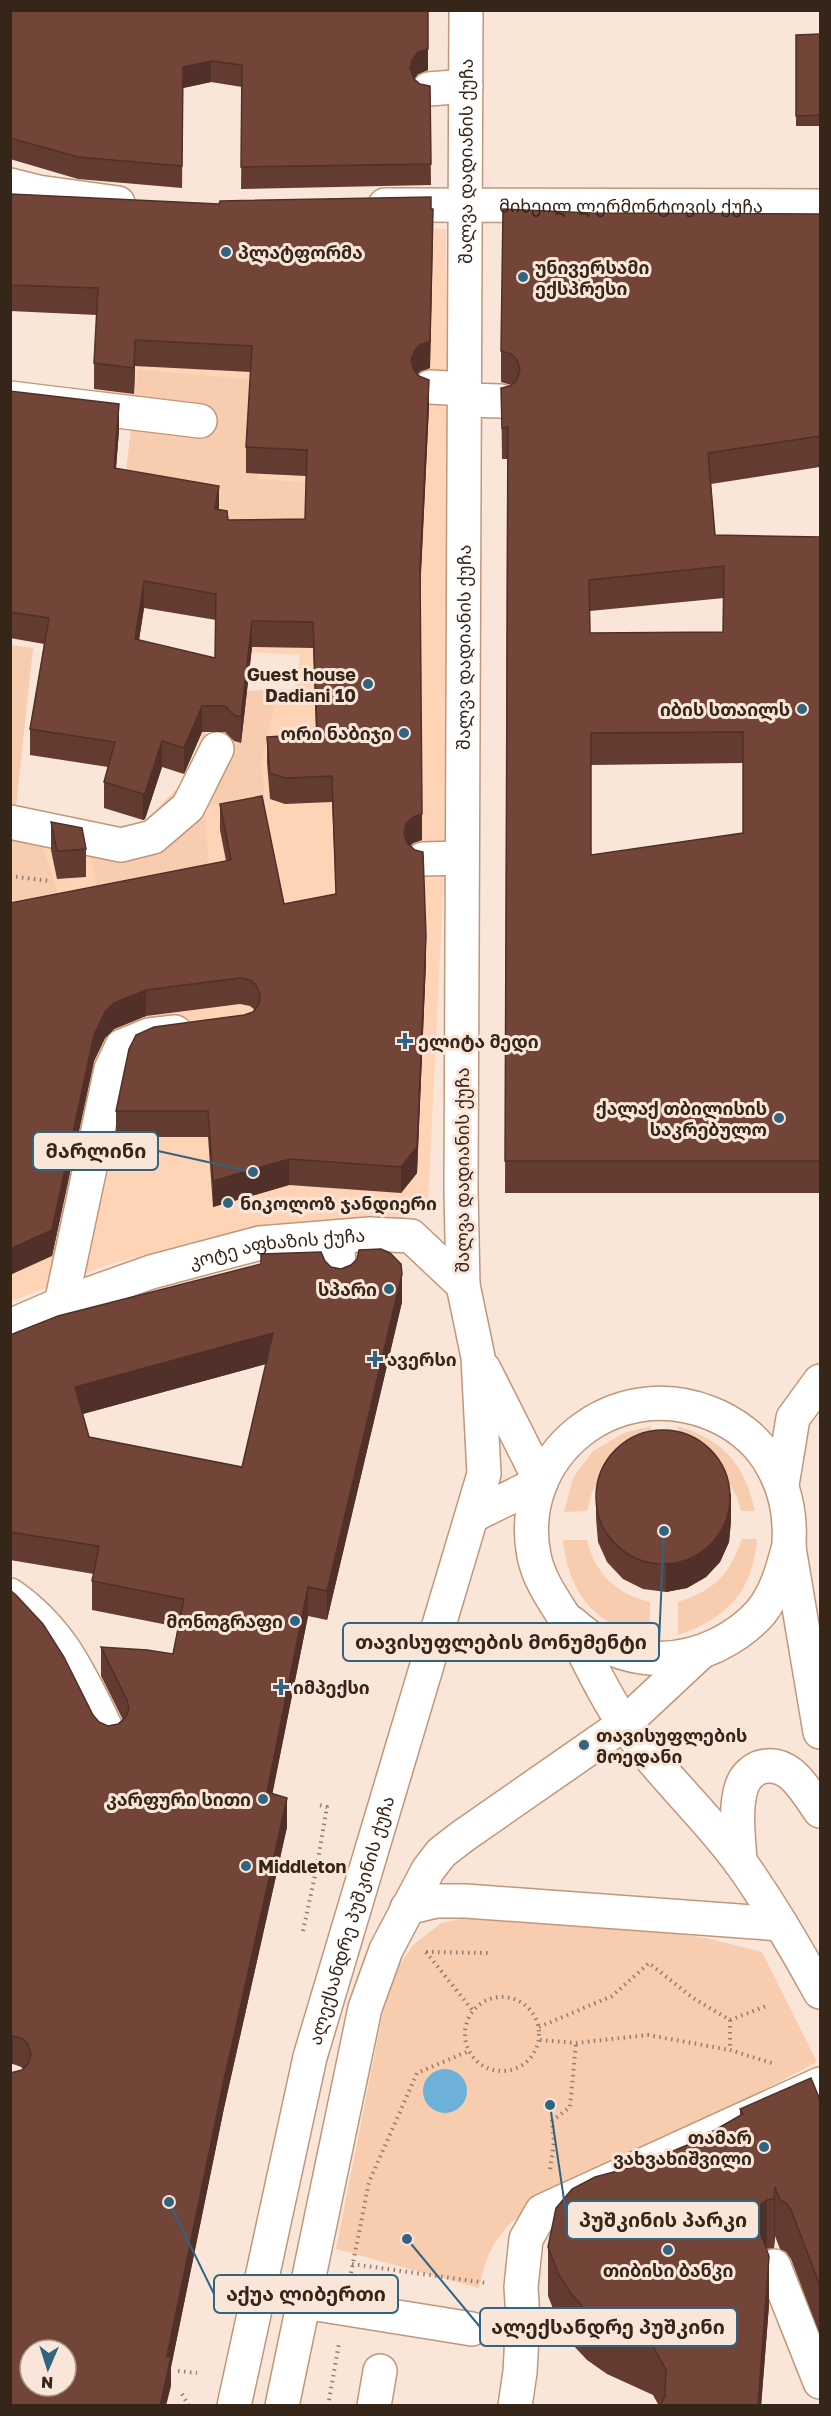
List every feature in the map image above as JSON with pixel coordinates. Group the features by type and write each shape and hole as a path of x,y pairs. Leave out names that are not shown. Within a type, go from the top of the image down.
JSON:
{"main road":[{"name":"შალვა დადიანის ქუჩა","path":"463,1285 460,1190 466,10"},
{"path":"429,89 466,86"},
{"path":"10,185 38,192 152,206"},
{"name":"მიხეილ ლერმონტოვის ქუჩა","path":"356,205 820,206"},
{"path":"430,387 501,401"},
{"path":"10,398 200,421"},
{"path":"10,822 121,845 153,837 188,807 217,749"},
{"path":"423,859 462,858"},
{"path":"62,1304 111,1069 122,1046 149,1035 207,1028"},
{"name":"კოტე აფხაზის ქუჩა","path":"10,1326 62,1304 151,1272 260,1243 370,1234 411,1236 463,1285"},
{"path":"337,1237 340,1280"},
{"path":"463,1285 478,1357 541,1482"},
{"name":"ალექსანდრე პუშკინის ქუჩა","path":"234,2406 310,2057 484,1474 478,1357"},
{"path":"782,1485 792,1418 820,1382"},
{"path":"820,1732 789,1547 788,1505 782,1485 767,1457 747,1434 721,1417 693,1406 662,1402 621,1408 602,1416 576,1433 555,1456 541,1482 530,1517 534,1557 545,1588 564,1616 624,1724 740,1862 781,1924 820,1992"},
{"path":"472,1515 541,1482"},
{"path":"282,2406 365,2008 386,1950 428,1870 441,1853 624,1724 701,1653 734,1636 760,1613 779,1582 789,1547"},
{"path":"10,1594 26,1605 56,1635 110,1736"},
{"path":"564,1616 586,1636 613,1650 642,1658 672,1659 701,1653"},
{"path":"740,1862 738,1809 740,1792 746,1777 753,1770 769,1764 785,1768 796,1778 820,1811"},
{"path":"407,1908 436,1901 466,1900 781,1924"},
{"path":"515,2406 522,2328 520,2288 526,2239 543,2211 820,2084"},
{"path":"774,2266 820,2382"},
{"path":"304,2302 472,2329"},
{"path":"374,2406 380,2371"}],"path":[{"path":"10,876 50,881"},
{"path":"303,1931 327,1807 319,1805"},
{"path":"473,2011 426,1952 491,1953"},
{"path":"539,2028 612,1996 649,1963 693,1998 730,2020"},
{"path":"500,1996 521,2001 530,2007 539,2028 540,2040 536,2051 528,2061 507,2071 496,2071 476,2060 469,2051 465,2028 473,2011 480,2004 500,1996"},
{"path":"730,2020 769,2005"},
{"path":"730,2020 730,2050"},
{"path":"540,2040 576,2043 648,2035 730,2050 777,2065"},
{"path":"543,2211 554,2143 552,2121 570,2107 576,2043"},
{"path":"328,2406 352,2264 369,2181 417,2073 469,2051"},
{"path":"352,2264 520,2288"},
{"path":"178,2371 197,2373"},
{"path":"182,2394 189,2406"}],"shaded area":[{"path":"109,216 446,229 449,769 428,1204 387,1227 281,1229 211,1237 110,1264 11,1301 10,924 39,835 61,841 205,806 265,802 262,762 279,689 297,690 300,655 220,650 307,482 258,479 262,381 138,369 135,409 102,404"},
{"path":"138,369 263,381 258,479 307,482 304,538 216,524 124,488"},
{"path":"10,645 33,648 15,816 10,816"},
{"path":"279,689 262,762 265,802 205,806 209,881 105,929 89,847 61,841 145,821 191,774 202,732 240,743 247,691"},
{"path":"10,827 39,835 64,911 11,924"},
{"path":"651,1426 650,1448 601,1478 592,1492 587,1511 564,1512 573,1478 593,1451 624,1433"},
{"path":"678,1426 708,1439 730,1456 745,1480 755,1511 741,1511 732,1487 718,1471 678,1448"},
{"path":"742,1539 757,1539 750,1574 743,1588 723,1612 710,1621 678,1635 678,1602 702,1592 719,1580 732,1562"},
{"path":"563,1540 587,1540 596,1563 609,1581 627,1594 650,1602 650,1639 614,1625 588,1605 572,1578"},
{"path":"475,1916 580,1927 656,1931 706,1938 762,1952 817,2062 514,2220 495,2243 484,2268 479,2288 336,2249 389,1982 413,1945 441,1923"}],"water":[{"path":"445,2069 461,2075 467,2091 461,2107 445,2113 429,2107 423,2091 429,2075"}],"building":[{"path":"10,10 428,10 428,49 418,52 410,68 414,79 420,84 430,86 431,164 241,167 242,65 211,61 183,67 182,166 78,157 10,138"},
{"path":"820,34 820,115 796,116 796,35"},
{"path":"10,194 219,204 220,201 431,197 431,209 433,209 430,342 421,344 415,350 411,360 419,376 429,380 420,569 422,814 413,817 406,824 404,833 407,843 415,850 423,852 426,936 417,1147 401,1167 289,1159 213,1181 208,1111 116,1111 129,1049 136,1035 154,1027 253,1012 259,1004 260,994 256,985 250,980 240,978 146,990 114,1003 105,1012 94,1035 52,1230 10,1249 10,903 231,860 220,804 262,796 284,904 336,894 332,776 285,778 270,773 267,737 317,734 313,622 252,621 241,717 234,715 225,706 202,706 184,748 162,741 143,794 104,782 115,742 30,729 49,618 10,612 10,391 119,404 114,468 219,486 215,509 227,511 228,520 305,519 307,450 246,447 252,346 135,340 134,368 94,363 98,288 10,285","holes":["144,581 216,594 215,658 135,639"]},
{"path":"503,209 592,213 820,214 820,436 708,453 715,535 820,537 820,1161 505,1161 508,427 502,428 501,388 510,386 517,380 520,370 517,360 511,354 501,351","holes":["724,566 723,632 590,633 589,580","743,732 743,833 591,855 591,733"]},
{"path":"51,822 82,828 86,849 57,851"},
{"path":"381,1249 390,1253 401,1264 402,1274 327,1591 308,1587 267,1792 287,1798 224,2080 167,2356 171,2357 160,2406 10,2406 10,2073 22,2070 28,2064 31,2055 28,2044 21,2038 10,2036 10,1590 43,1624 64,1657 93,1715 99,1722 108,1726 118,1724 126,1717 129,1709 127,1700 101,1647 173,1654 184,1599 92,1581 99,1546 10,1532 10,1335 58,1316 261,1264 261,1254 321,1252 331,1267 341,1269 351,1265 357,1259 359,1250","holes":["273,1333 242,1467 89,1437 75,1387"]},
{"path":"663,1430 689,1435 710,1450 725,1471 730,1497 725,1523 710,1544 689,1559 663,1564 637,1559 616,1544 601,1523 596,1497 601,1471 616,1450 637,1435"},
{"path":"811,2078 820,2100 820,2286 791,2210 786,2203 780,2200 775,2187 774,2199 767,2200 760,2205 755,2215 769,2256 758,2406 660,2406 665,2396 666,2370 653,2346 607,2325 587,2311 572,2295 559,2275 548,2247 556,2208 572,2189 595,2177 640,2165 692,2143 743,2114 740,2109"}],"place":[{"name":"პლატფორმა","path":"226,252"},
{"name":"უნივერსამი ექსპრესი","path":"523,277"},
{"name":"Guest house Dadiani 10","path":"368,684"},
{"name":"იბის სთაილს","path":"802,709"},
{"name":"ორი ნაბიჯი","path":"404,733"},
{"name":"ელიტა მედი","path":"405,1041"},
{"name":"ქალაქ თბილისის საკრებულო","path":"779,1118"},
{"name":"მარლინი","path":"253,1172"},
{"name":"ნიკოლოზ ჯანდიერი","path":"228,1203"},
{"name":"სპარი","path":"389,1289"},
{"name":"ავერსი","path":"375,1359"},
{"name":"თავისუფლების მონუმენტი","path":"664,1531"},
{"name":"მონოგრაფი","path":"295,1621"},
{"name":"იმპექსი","path":"281,1687"},
{"name":"თავისუფლების მოედანი","path":"584,1745"},
{"name":"კარფური სითი","path":"263,1799"},
{"name":"Middleton","path":"246,1866"},
{"name":"პუშკინის პარკი","path":"550,2105"},
{"name":"თამარ ვახვახიშვილი","path":"764,2147"},
{"name":"აქუა ლიბერთი","path":"169,2202"},
{"name":"ალექსანდრე პუშკინი","path":"407,2239"},
{"name":"თიბისი ბანკი","path":"668,2250"}]}
